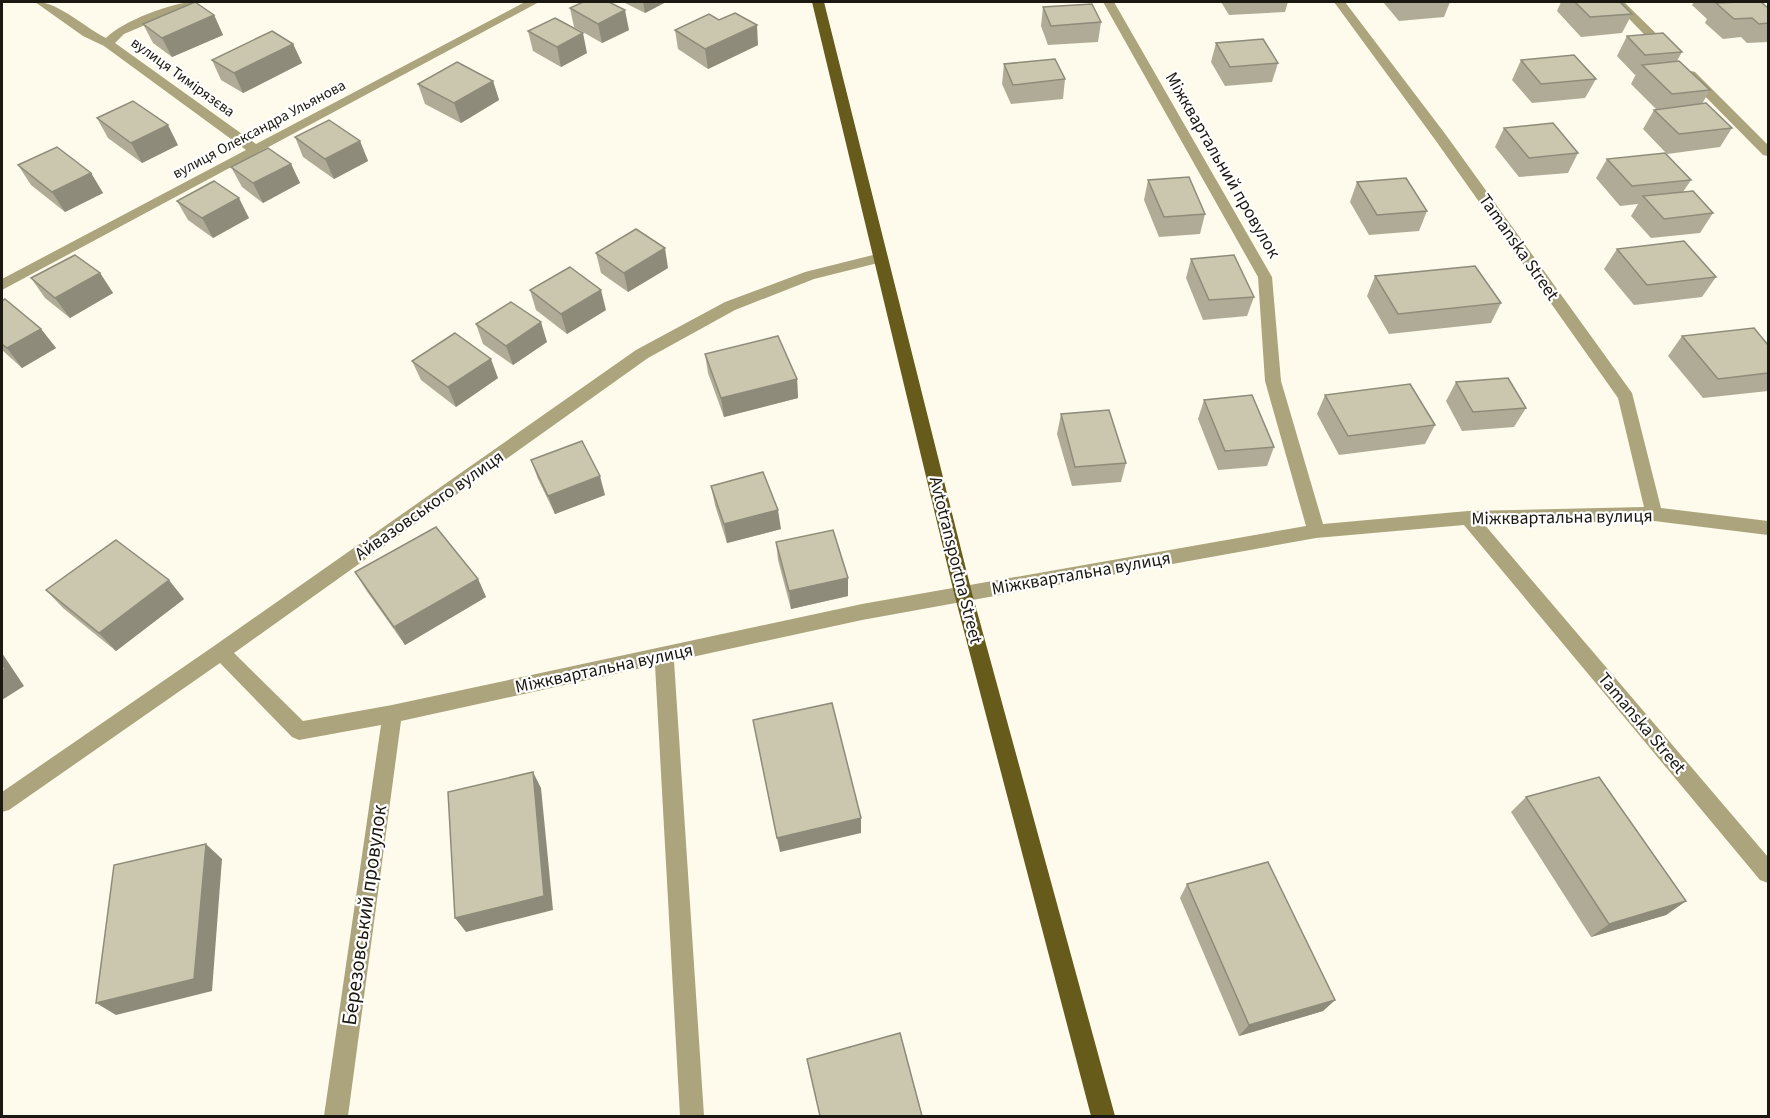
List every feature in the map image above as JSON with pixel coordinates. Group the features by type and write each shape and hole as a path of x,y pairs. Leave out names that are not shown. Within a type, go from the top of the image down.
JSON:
{"main road":[{"name":"Avtotransportna Street","path":"818,2 963,594 1103,1116"}],"street":[{"path":"44,2 87,33 108,43"},
{"name":"вулиця Тимірязєва","path":"190,2 120,31 108,43 255,150"},
{"name":"вулиця Олександра Ульянова","path":"2,285 533,2"},
{"name":"Міжквартальний провулок","path":"1108,2 1265,277 1273,381 1316,531"},
{"name":"Tamanska Street","path":"1339,2 1473,182 1626,397 1654,514"},
{"path":"1618,2 1768,152"},
{"name":"Айвазовського вулиця","path":"2,803 221,652 642,354 730,306 810,275 881,258"},
{"name":"Міжквартальна вулиця","path":"221,652 299,731 392,714 862,612 1316,531 1468,518 1654,514 1768,528"},
{"name":"Tamanska Street","path":"1468,518 1768,873"},
{"path":"664,655 692,1116"},
{"name":"Березовський провулок","path":"336,1116 392,714"}],"building":[{"path":"195,2 214,15 162,38 143,24"},
{"path":"583,2 609,2 625,10 598,24 570,8"},
{"path":"1575,2 1620,2 1632,14 1590,17"},
{"path":"1761,2 1768,8 1768,23 1759,24 1752,18 1734,19 1716,3"},
{"path":"1092,4 1101,22 1051,26 1043,7"},
{"path":"735,13 757,25 705,49 675,30 709,14 719,20"},
{"path":"555,18 583,33 557,47 528,31"},
{"path":"272,31 293,44 234,73 212,60"},
{"path":"1663,33 1682,52 1645,55 1627,36"},
{"path":"1263,39 1278,63 1230,67 1216,43"},
{"path":"1574,55 1596,79 1541,84 1521,60"},
{"path":"1055,59 1065,79 1013,85 1004,64"},
{"path":"1679,61 1710,90 1672,94 1642,65"},
{"path":"457,62 493,81 454,103 418,84"},
{"path":"133,101 168,125 131,143 97,118"},
{"path":"1706,103 1732,128 1679,134 1654,110"},
{"path":"329,120 360,141 325,159 295,137"},
{"path":"1553,123 1578,153 1529,158 1504,128"},
{"path":"57,147 91,173 52,192 18,165"},
{"path":"268,148 291,164 253,183 231,167"},
{"path":"1665,153 1691,180 1632,186 1607,159"},
{"path":"1189,177 1205,214 1164,217 1148,180"},
{"path":"1406,178 1427,211 1377,215 1357,182"},
{"path":"214,181 239,198 202,218 177,201"},
{"path":"1693,191 1713,213 1664,219 1643,196"},
{"path":"636,229 665,248 624,273 596,253"},
{"path":"1684,241 1716,277 1647,285 1617,249"},
{"path":"75,255 100,273 55,298 31,278"},
{"path":"1234,255 1254,297 1209,300 1191,259"},
{"path":"1475,266 1501,303 1398,314 1375,276"},
{"path":"570,267 601,290 561,314 530,290"},
{"path":"5,299 41,329 7,348 2,344 2,301"},
{"path":"511,302 541,322 506,346 476,324"},
{"path":"1754,328 1768,345 1768,373 1718,379 1682,336"},
{"path":"455,333 491,359 448,387 412,361"},
{"path":"778,336 797,379 721,398 705,354"},
{"path":"1508,378 1526,408 1473,412 1456,382"},
{"path":"1410,384 1435,425 1348,436 1325,395"},
{"path":"1252,395 1274,447 1225,451 1204,400"},
{"path":"1109,410 1126,463 1075,467 1061,414"},
{"path":"582,441 600,476 548,496 531,460"},
{"path":"763,472 778,510 724,524 711,486"},
{"path":"436,527 478,579 394,627 355,572"},
{"path":"833,530 848,578 789,591 776,542"},
{"path":"116,540 169,580 99,633 46,590"},
{"path":"832,703 861,818 777,838 753,720"},
{"path":"533,772 544,896 455,918 448,792"},
{"path":"1599,777 1686,901 1609,924 1526,797"},
{"path":"206,844 194,979 96,1003 114,865"},
{"path":"1268,862 1335,1000 1249,1025 1187,884"},
{"path":"900,1033 922,1116 820,1116 807,1059"}]}
